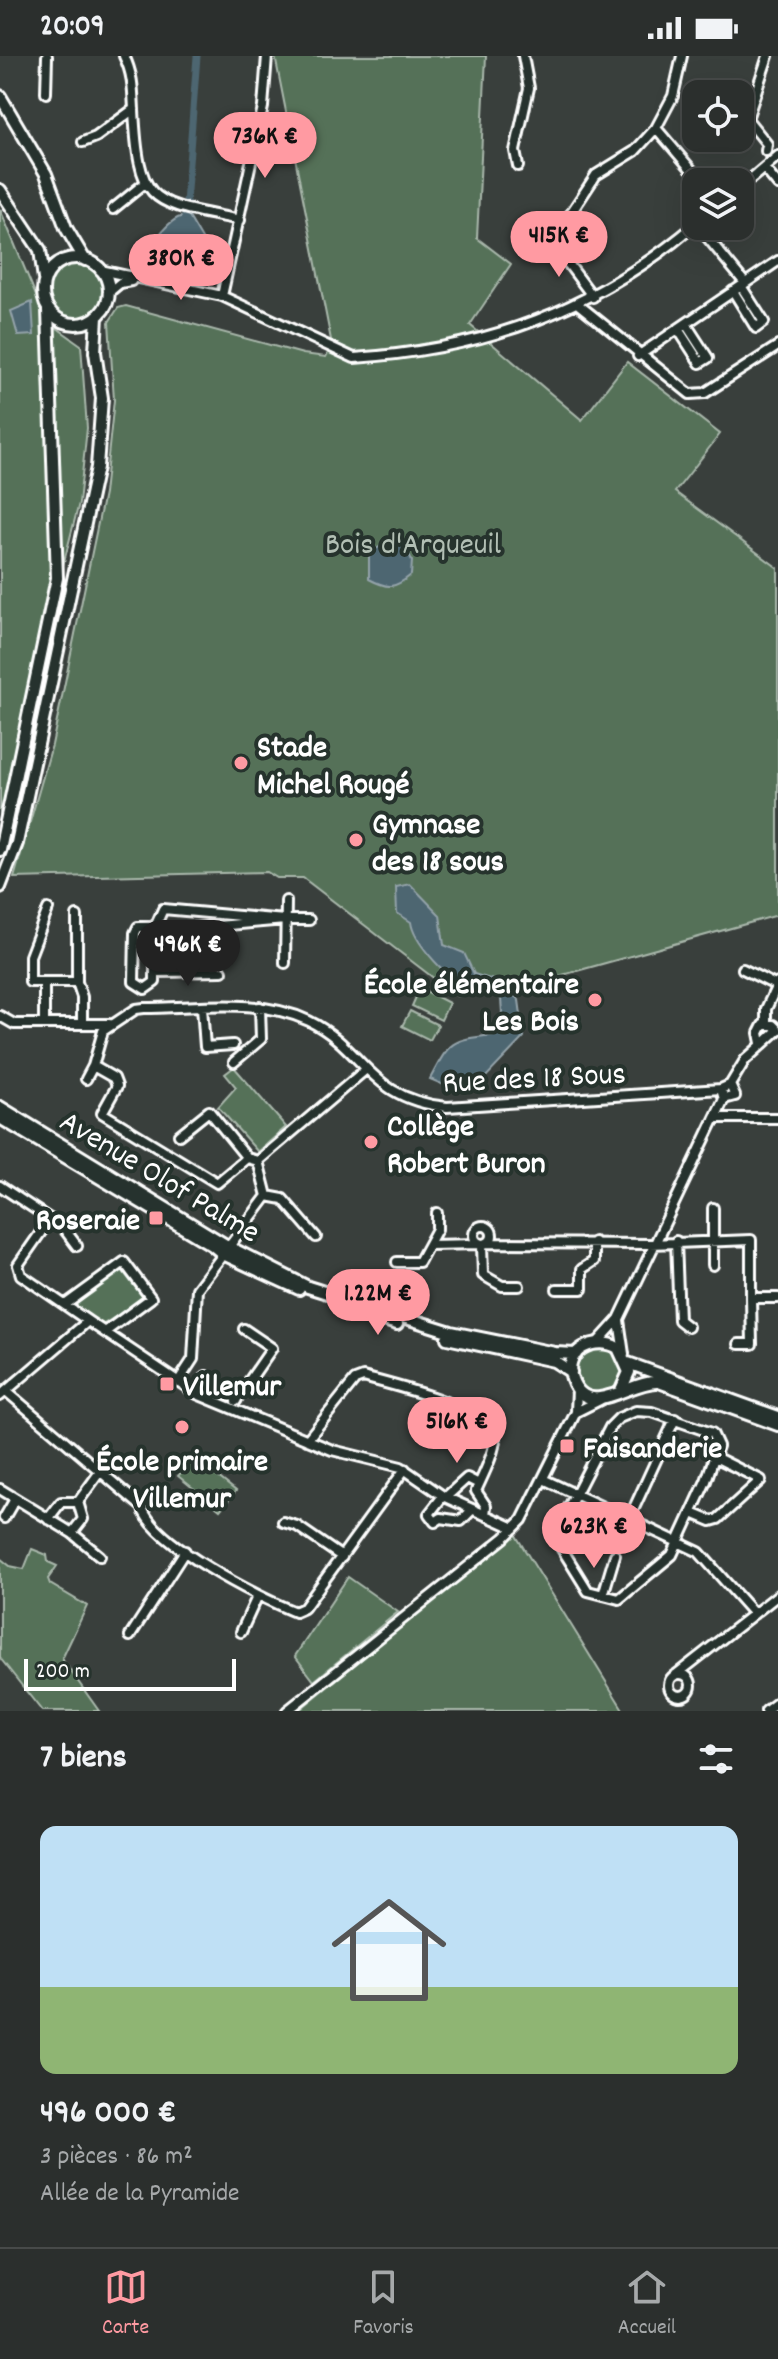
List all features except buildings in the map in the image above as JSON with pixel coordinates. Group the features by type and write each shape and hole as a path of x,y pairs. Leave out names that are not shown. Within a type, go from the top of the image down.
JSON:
{"main road":[{"path":"0,96 46,174 66,228 85,260 100,270 108,293 97,316 95,352 102,398 97,467 20,828 0,887"},
{"path":"0,190 40,250 44,301 48,310 56,318 77,324 97,316"},
{"path":"44,280 65,260 85,260"},
{"path":"0,850 57,578 48,310"},
{"name":"Avenue Olof Palme","path":"0,1107 226,1251 308,1287 393,1316 521,1347 576,1354"},
{"name":"Avenue Olof Palme","path":"0,1118 282,1283 382,1320 554,1361 571,1372"},
{"path":"778,1417 626,1359 610,1344 598,1342 576,1354 571,1372 577,1389 593,1399 603,1399 643,1382 659,1382 778,1425"},
{"path":"621,1390 626,1382 626,1359"}],"street":[{"path":"46,93 47,56"},
{"path":"124,56 133,81 136,161 145,183 161,199 178,207 240,220"},
{"path":"222,296 263,107 267,56"},
{"path":"518,166 515,151 529,88 523,56"},
{"path":"593,297 552,242 596,175 635,151 656,128 677,86 682,56"},
{"path":"766,151 767,144 747,119 768,56"},
{"path":"83,142 96,137 134,109"},
{"path":"656,128 690,168"},
{"path":"754,176 778,156"},
{"path":"764,168 778,185"},
{"path":"113,209 145,183"},
{"path":"100,270 222,296 354,358 440,346 531,323 593,297 682,240"},
{"path":"707,240 740,287"},
{"path":"638,356 778,261"},
{"path":"108,293 122,282 146,280"},
{"path":"578,304 638,356 685,391 698,395 778,346"},
{"path":"285,963 286,901"},
{"path":"48,909 30,956 30,982 77,982"},
{"path":"145,989 155,982 155,927 163,909 285,920"},
{"path":"77,916 77,982 82,997 82,1023"},
{"path":"145,989 134,982 135,933 138,927 155,927 162,931 309,920"},
{"path":"743,969 777,985 766,1009 766,1024 759,1033 761,1043"},
{"path":"155,972 222,971"},
{"path":"44,982 44,1024"},
{"path":"144,1008 145,989"},
{"path":"202,1007 205,1047 233,1045"},
{"path":"234,1062 261,1039 260,1007"},
{"name":"Rue des 18 Sous","path":"109,1024 144,1008 260,1007 310,1022 331,1036 364,1071 405,1097 447,1107 721,1089"},
{"path":"0,1016 14,1024 109,1024"},
{"path":"86,1079 103,1031 109,1024"},
{"path":"598,1342 619,1319 656,1243 724,1099 721,1089 730,1085 761,1043 778,1030 766,1024"},
{"path":"93,1066 114,1078 117,1086 102,1113 217,1183 247,1158"},
{"path":"258,1161 364,1071"},
{"path":"724,1099 735,1096 735,1089 730,1085"},
{"path":"179,1135 209,1111 247,1158 258,1161"},
{"path":"715,1118 778,1118"},
{"path":"258,1161 267,1196"},
{"path":"0,1186 62,1226 77,1246"},
{"path":"178,1382 193,1359 197,1289 267,1196"},
{"path":"267,1196 283,1199 316,1237"},
{"path":"713,1208 713,1265"},
{"path":"397,1262 419,1262 437,1229 437,1213"},
{"path":"50,1219 18,1270 178,1382 232,1409 307,1440 405,1469 445,1497 514,1528"},
{"path":"429,1245 751,1240 752,1344 739,1344"},
{"path":"676,1241 679,1320 688,1327"},
{"path":"557,1289 582,1289 582,1269 594,1261 594,1242"},
{"path":"484,1244 483,1275 502,1286 519,1286"},
{"path":"65,1305 124,1262 151,1298 105,1332"},
{"path":"751,1298 778,1298"},
{"path":"619,1319 619,1340 626,1359"},
{"path":"88,1321 2,1392 142,1507 146,1520 185,1551 220,1575 258,1595 298,1612 405,1469"},
{"path":"232,1409 272,1348 244,1329"},
{"path":"206,1376 238,1397"},
{"path":"307,1440 355,1380 363,1377 450,1402 491,1428 495,1439 476,1491 486,1506 485,1515"},
{"path":"287,1711 514,1528 543,1479 576,1412 577,1389"},
{"path":"576,1412 603,1399"},
{"path":"643,1411 675,1419 712,1433 718,1446 679,1542 672,1555 619,1599 588,1591 554,1536 573,1493 610,1427 619,1418 643,1411"},
{"path":"629,1519 675,1419"},
{"path":"692,1513 711,1521 718,1519 761,1480 715,1457"},
{"path":"78,1502 99,1473"},
{"path":"472,1510 461,1521 441,1518 435,1522 429,1514 467,1478 479,1484"},
{"path":"543,1479 679,1542 712,1562 754,1614"},
{"path":"0,1489 72,1533 100,1556"},
{"path":"4,1518 15,1499"},
{"path":"48,1519 61,1502 78,1502"},
{"path":"72,1533 83,1519 78,1502"},
{"path":"283,1522 297,1526 342,1557"},
{"path":"130,1636 185,1551"},
{"path":"603,1595 615,1555"},
{"path":"241,1632 258,1595"},
{"path":"677,1674 778,1595"},
{"path":"766,1711 778,1702"}],"green space":[{"name":"Bois d'Arqueuil","path":"275,56 486,56 477,238 511,264 470,325 582,420 627,362 720,434 675,492 778,568 778,915 523,986 457,996 303,878 277,878 267,872 14,878 52,745 104,494 114,400 109,322 118,308 126,306 303,354 326,357 332,345"},
{"path":"0,209 46,320 81,345 87,428 79,503 36,671 0,834"},
{"path":"76,264 87,266 95,272 101,280 101,302 95,310 87,316 76,318 65,316 57,310 51,302 49,291 51,280 57,272 65,266"},
{"path":"420,988 449,1003 441,1020 412,1006"},
{"path":"410,1011 438,1025 430,1040 402,1026"},
{"path":"234,1067 286,1127 258,1152 218,1107 236,1087 225,1074"},
{"path":"121,1269 144,1299 102,1325 75,1305"},
{"path":"601,1346 618,1353 625,1370 618,1387 601,1394 584,1387 577,1370 584,1353"},
{"path":"194,1458 236,1491 220,1510 178,1476"},
{"path":"515,1534 624,1711 298,1711"},
{"path":"32,1549 47,1555 48,1562 57,1566 48,1579 50,1584 87,1606 62,1659 99,1711 42,1711 0,1658 0,1558 10,1566 24,1569"},
{"path":"348,1577 398,1612 314,1681 295,1656"}],"water":[{"path":"180,217 189,217 209,251 209,264 196,270 168,263 167,267 143,265 157,238"},
{"path":"32,302 34,335 18,336 11,311"},
{"path":"390,541 406,546 412,561 411,575 391,586 369,579 369,553"},
{"path":"410,884 440,915 444,945 464,953 474,974 509,985 512,994 519,1000 524,1037 484,1079 458,1091 430,1079 453,1045 459,1041 493,1035 502,1013 501,999 454,978 430,956 417,938 411,922 397,913 396,887"}],"waterway":[{"path":"185,217 197,56"}],"place":[{"name":"Stade Michel Rougé","path":"241,763"},
{"name":"Gymnase des 18 sous","path":"356,840"},
{"name":"École élémentaire Les Bois","path":"595,1000"},
{"name":"Collège Robert Buron","path":"371,1142"},
{"name":"Roseraie","path":"156,1218"},
{"name":"Villemur","path":"167,1384"},
{"name":"École primaire Villemur","path":"182,1427"},
{"name":"Faisanderie","path":"567,1446"}]}
